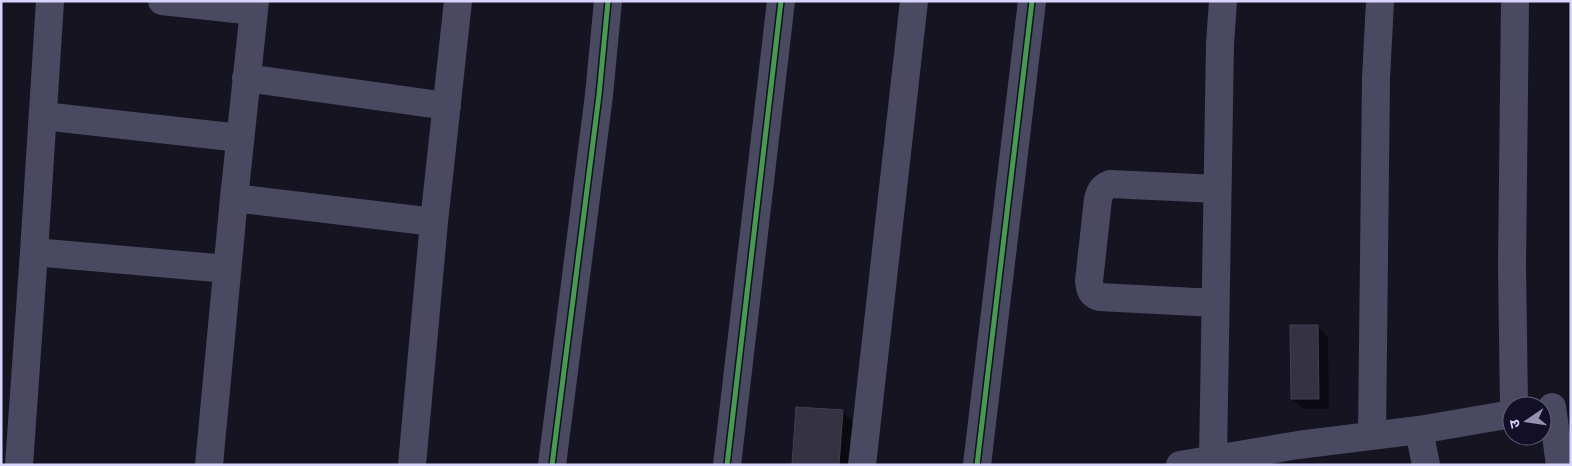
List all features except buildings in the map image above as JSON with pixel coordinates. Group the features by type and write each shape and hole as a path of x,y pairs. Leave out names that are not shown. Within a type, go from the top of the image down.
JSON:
{"street":[{"path":"18,465 50,1"},
{"path":"162,1 254,6 209,465"},
{"path":"412,465 434,222 458,1"},
{"path":"552,465 599,95 608,1"},
{"path":"727,465 781,1"},
{"path":"862,465 914,1"},
{"path":"977,465 1032,1"},
{"path":"1212,459 1220,44 1223,1"},
{"path":"1372,436 1376,79 1380,1"},
{"path":"1514,396 1512,266 1515,1"},
{"path":"246,78 447,106"},
{"path":"43,116 240,138"},
{"path":"1215,303 1099,297 1090,290 1089,281 1098,199 1104,186 1110,184 1217,189"},
{"path":"234,198 434,222"},
{"path":"34,252 227,269"},
{"path":"1555,406 1560,465"},
{"path":"1180,465 1212,459 1300,455 1372,436 1502,416"},
{"path":"1419,430 1426,465"}],"cycle path":[{"path":"552,465 599,95 608,1"},
{"path":"727,465 781,1"},
{"path":"977,465 1032,1"}]}
